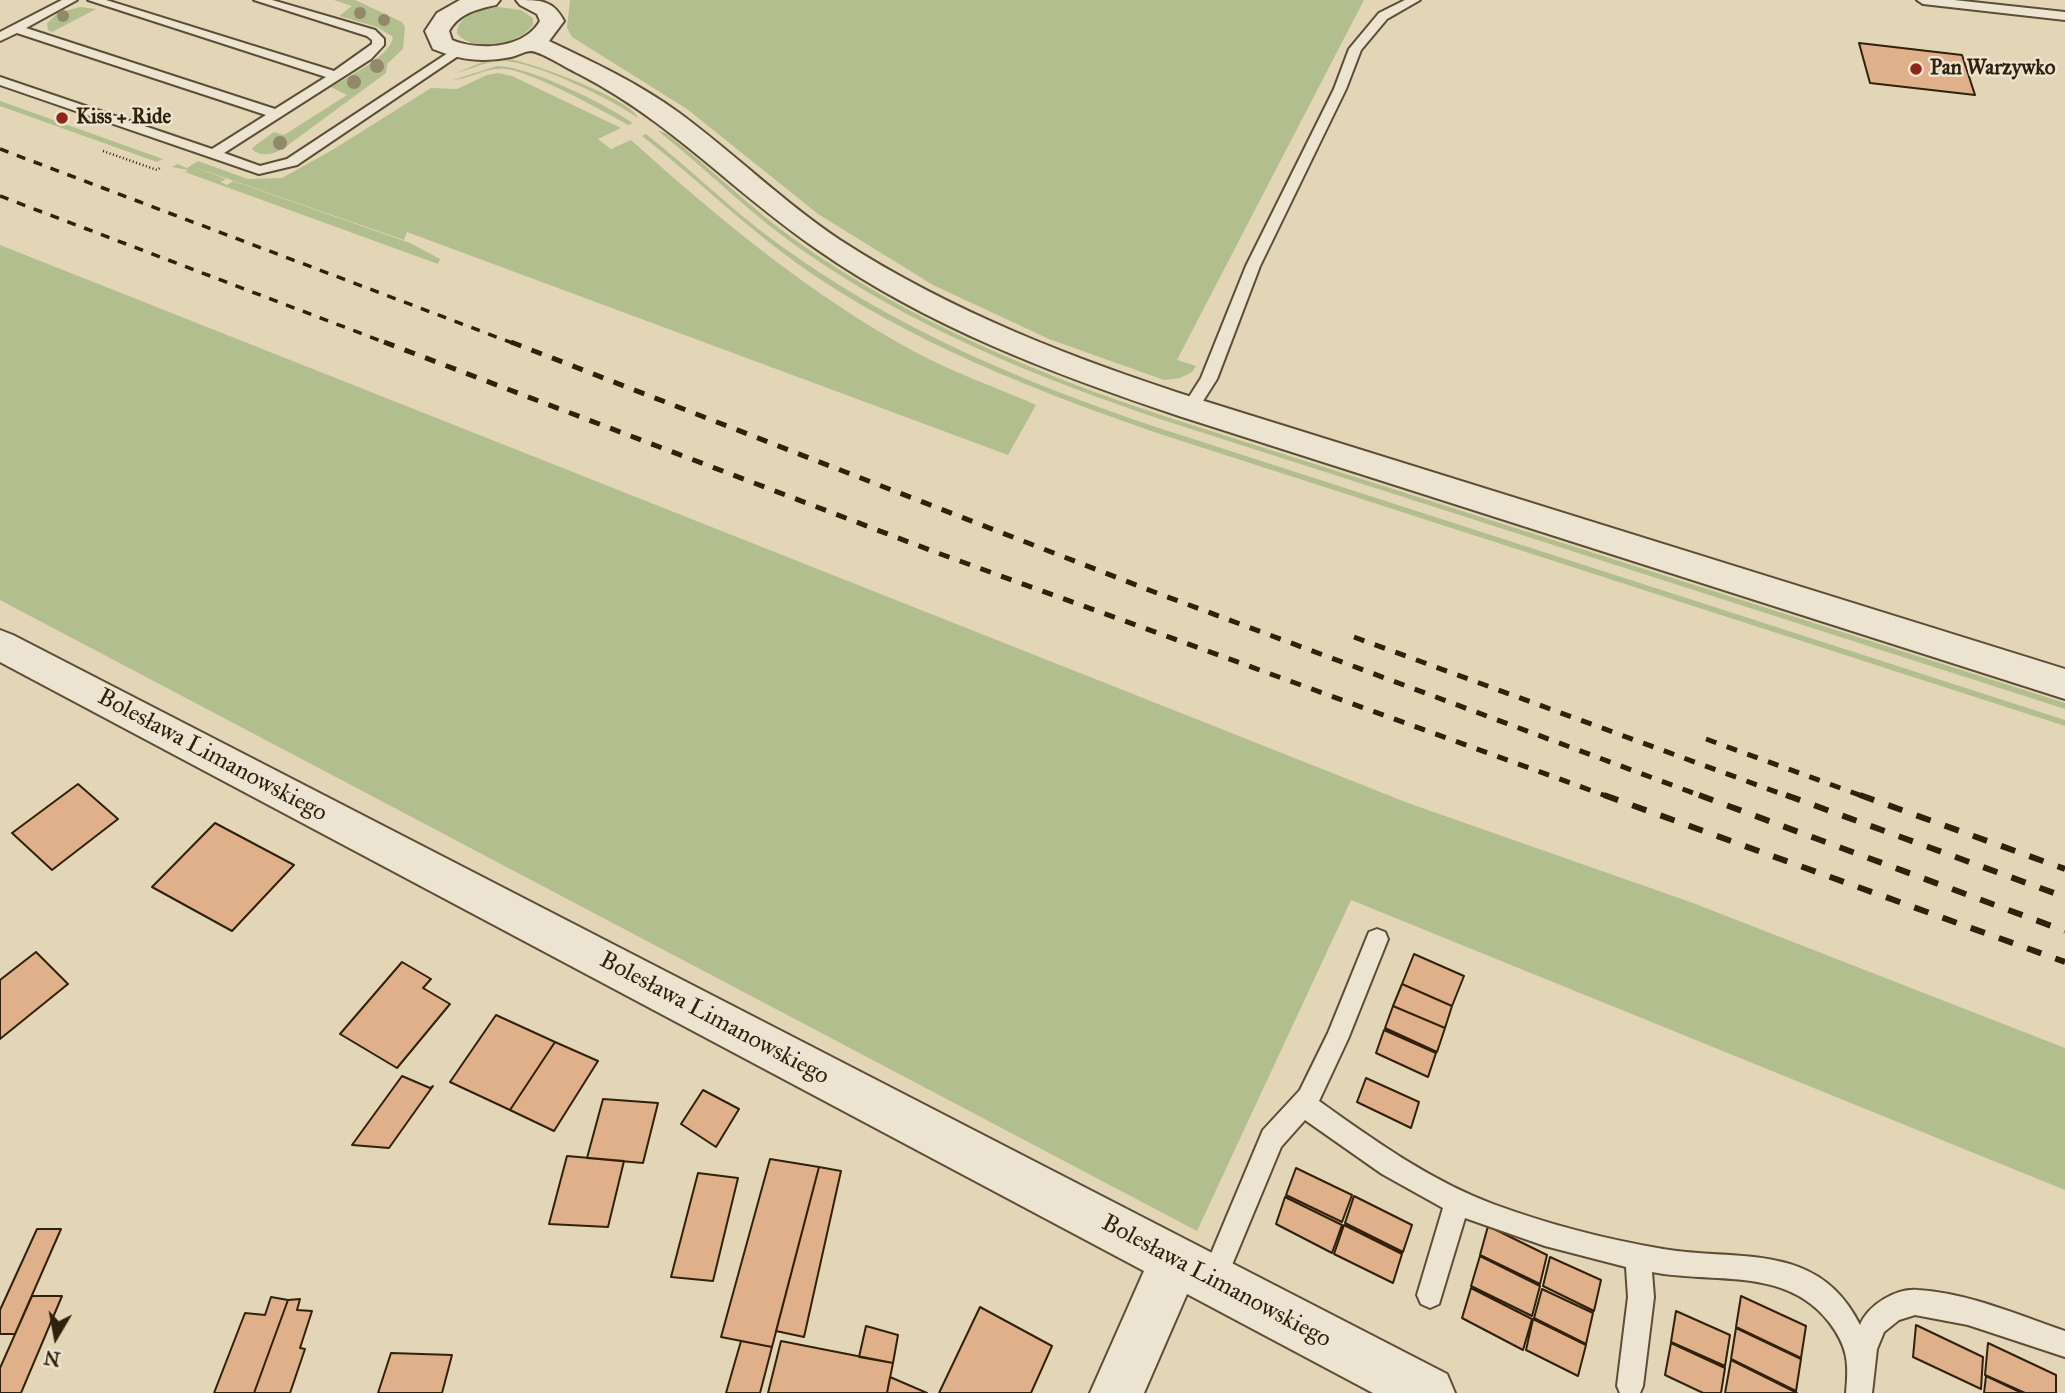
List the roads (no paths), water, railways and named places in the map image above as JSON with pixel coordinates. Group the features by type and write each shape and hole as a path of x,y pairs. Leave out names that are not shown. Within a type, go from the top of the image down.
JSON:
{"street":[{"path":"429,0 457,10"},
{"path":"488,0 457,10 442,21 437,35 442,44 458,51 489,54 533,43 547,33 553,21 549,10 531,0"},
{"path":"533,43 652,106 690,133 800,224 896,286 966,323 1050,359 1190,408 2065,684"},
{"name":"Bolesława Limanowskiego","path":"0,645 1428,1393"},
{"path":"1117,1393 1194,1270"}],"lane":[{"path":"0,37 71,0"},
{"path":"94,0 336,76"},
{"path":"212,155 336,76 378,45 378,39 366,32 260,0"},
{"path":"1190,408 1209,379 1253,266 1340,89 1354,49 1367,31 1383,16 1414,0"},
{"path":"1923,0 2065,16"},
{"path":"16,29 276,114"},
{"path":"0,81 254,169 286,164 458,51"},
{"path":"1194,1270 1272,1139 1303,1104 1337,1040 1377,939"},
{"path":"1303,1104 1393,1167 1457,1201 1529,1227 1638,1257 1692,1264 1741,1265 1773,1271 1799,1281 1823,1296 1846,1323 1857,1344 1863,1367"},
{"path":"1430,1295 1457,1201"},
{"path":"1630,1385 1641,1297 1638,1257"},
{"path":"1859,1393 1864,1349 1874,1323 1892,1309 1915,1302 1968,1312 2065,1344"}],"railway":[{"path":"0,149 515,344"},
{"path":"0,196 389,344"},
{"path":"384,342 935,552 1609,797"},
{"path":"511,342 1149,590 1704,797"},
{"path":"1354,637 1790,797"},
{"path":"1706,739 1865,797"},
{"path":"1604,795 2065,962"},
{"path":"1699,795 2065,931"},
{"path":"1786,795 2065,897"},
{"path":"1860,795 2065,869"}],"place":[{"name":"Pan Warzywko","path":"1916,69"},
{"name":"Kiss + Ride","path":"62,118"}]}
